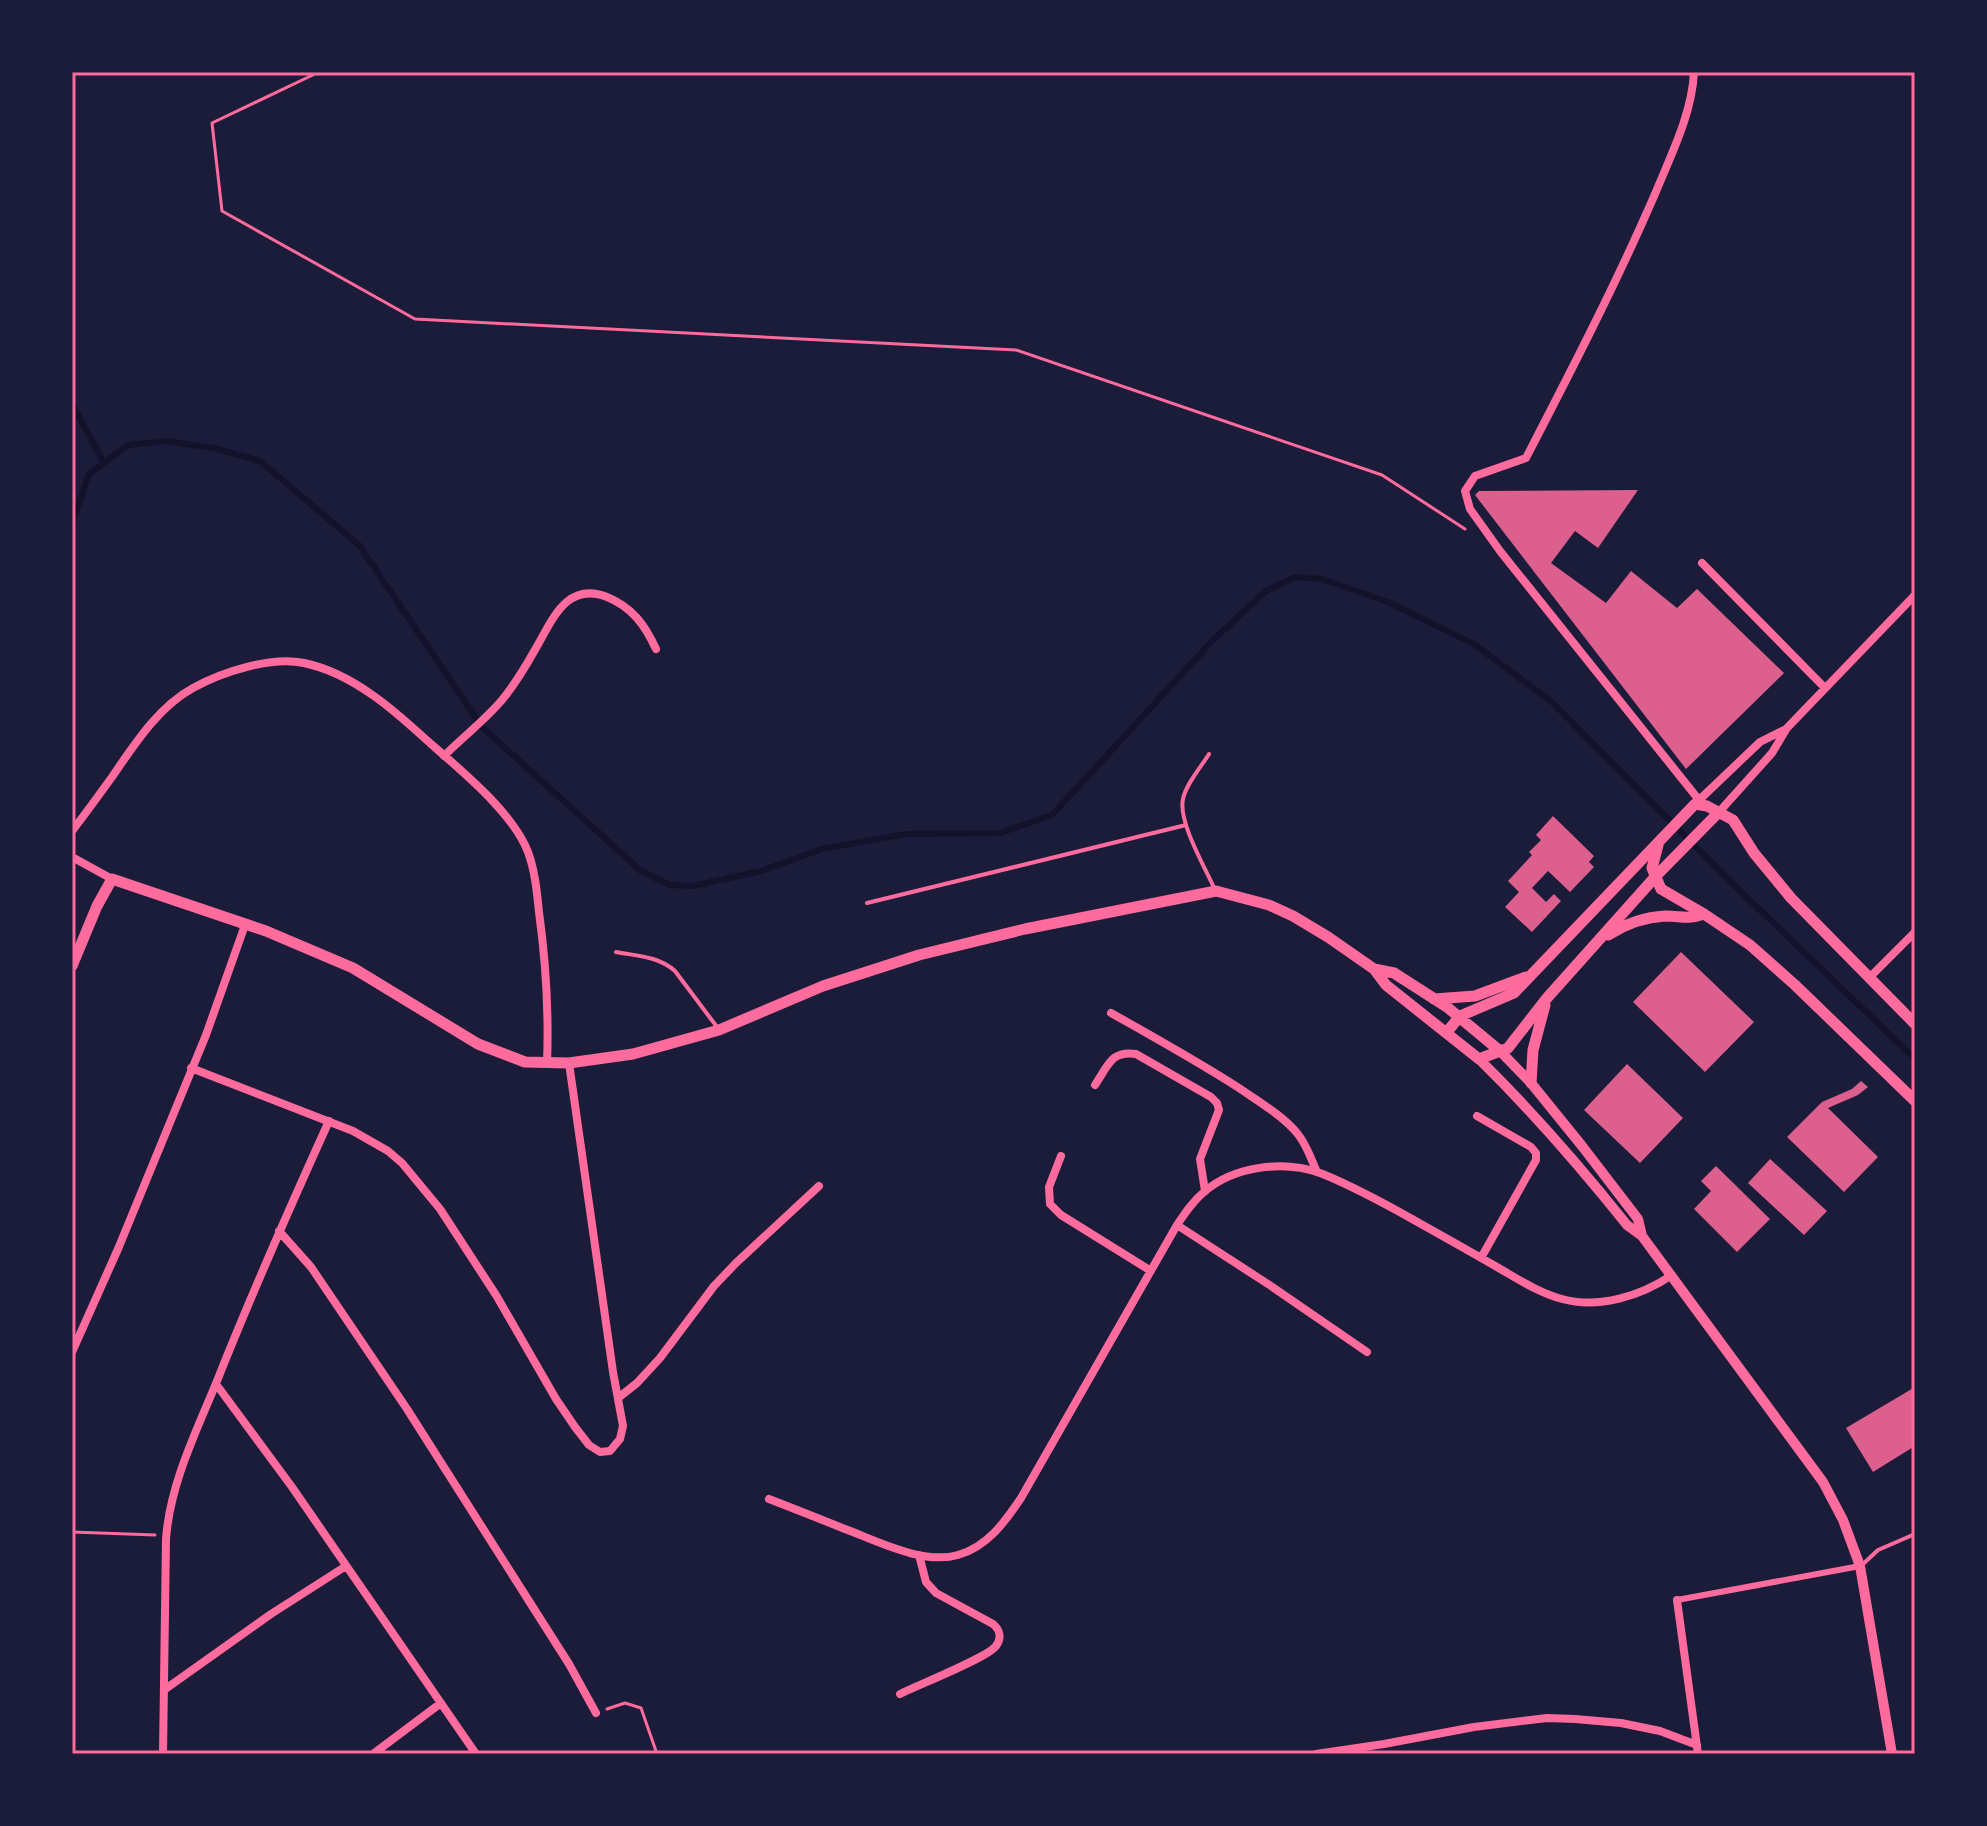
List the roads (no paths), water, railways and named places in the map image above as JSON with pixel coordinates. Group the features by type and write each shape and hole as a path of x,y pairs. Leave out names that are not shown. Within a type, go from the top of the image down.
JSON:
{"main road":[{"path":"1447,1032 1460,1016 1514,993 1696,803 1733,820 1754,853 1791,898 1915,1024"},
{"path":"72,966 112,879 285,939 353,968 478,1044 525,1062 569,1063 633,1054 719,1030 823,986 919,955 1040,926 1216,891 1269,905 1328,937 1374,969 1386,985 1479,1059 1508,1048 1547,998 1656,876 1719,812"},
{"path":"1663,838 1652,868 1661,889 1750,945 1915,1101"},
{"path":"1597,942 1612,932 1646,919 1664,916 1690,919 1704,914"},
{"path":"1374,969 1394,973 1434,999 1460,1016 1500,1051"},
{"path":"1434,999 1475,996 1530,975"},
{"path":"1531,1083 1533,1050 1547,998"}],"street":[{"path":"1694,72 1693,88 1677,142 1641,226 1526,458 1475,476 1465,491 1470,509 1500,551 1696,803 1760,742 1787,728"},
{"path":"1702,563 1825,688"},
{"path":"444,756 502,700 522,672 556,611 568,600 582,594 600,594 617,601 632,612 647,630 656,649"},
{"path":"1719,812 1772,753 1787,728 1915,595"},
{"path":"72,831 147,729 168,706 191,689 218,676 280,661 303,663 354,683 444,756 505,816 518,833 530,859 538,898 547,981 547,1064"},
{"path":"72,857 112,879"},
{"path":"72,1352 206,1035 245,925"},
{"path":"1869,978 1915,932"},
{"path":"1111,1013 1214,1072 1288,1123 1300,1136 1317,1172"},
{"path":"1500,1051 1531,1083 1638,1219 1642,1236"},
{"path":"1095,1085 1115,1055 1124,1052 1136,1054 1211,1097 1219,1110 1200,1159 1205,1191"},
{"path":"1479,1059 1550,1131 1627,1225 1642,1236 1823,1482 1843,1520 1860,1566 1892,1754"},
{"path":"191,1068 353,1131 388,1151 440,1209 496,1295 556,1399 589,1445 600,1452 610,1451 620,1439 623,1426 569,1063"},
{"path":"1477,1116 1531,1147 1536,1153 1536,1160 1481,1258"},
{"path":"163,1754 166,1539 177,1483 279,1231 329,1121"},
{"path":"1061,1156 1049,1187 1050,1204 1061,1215 1151,1271"},
{"path":"769,1499 888,1546 919,1555 937,1558 958,1555 977,1546 1008,1519 1190,1207 1205,1191 1233,1175 1253,1169 1291,1167 1317,1172 1371,1196 1538,1291 1563,1300 1585,1303 1629,1296 1672,1275"},
{"path":"618,1398 660,1358 714,1286 819,1186"},
{"path":"1177,1225 1367,1352"},
{"path":"279,1231 311,1267 407,1409 569,1664 596,1713"},
{"path":"216,1384 274,1461 476,1754"},
{"path":"900,1694 985,1654 998,1644 1000,1637 999,1629 993,1624 936,1593 926,1582 919,1555"},
{"path":"164,1690 271,1614 346,1566"},
{"path":"1697,1750 1677,1600 1860,1566"},
{"path":"373,1754 441,1703"},
{"path":"1316,1754 1547,1718 1621,1723 1660,1731 1697,1750"}],"lane":[{"path":"1209,754 1184,796 1182,810 1216,891"},
{"path":"867,903 1186,825"},
{"path":"616,952 658,959 668,964 719,1030"},
{"path":"1860,1566 1878,1550 1915,1534"}],"waterway":[{"path":"72,404 104,463"},
{"path":"72,525 89,474 128,445 166,441 213,448 260,461 359,545 482,727 641,871 670,885 693,886 761,871 822,849 906,834 1000,833 1052,815 1213,640 1266,591 1295,577 1322,579 1388,602 1474,644 1552,702 1732,883 1915,1059"}]}
